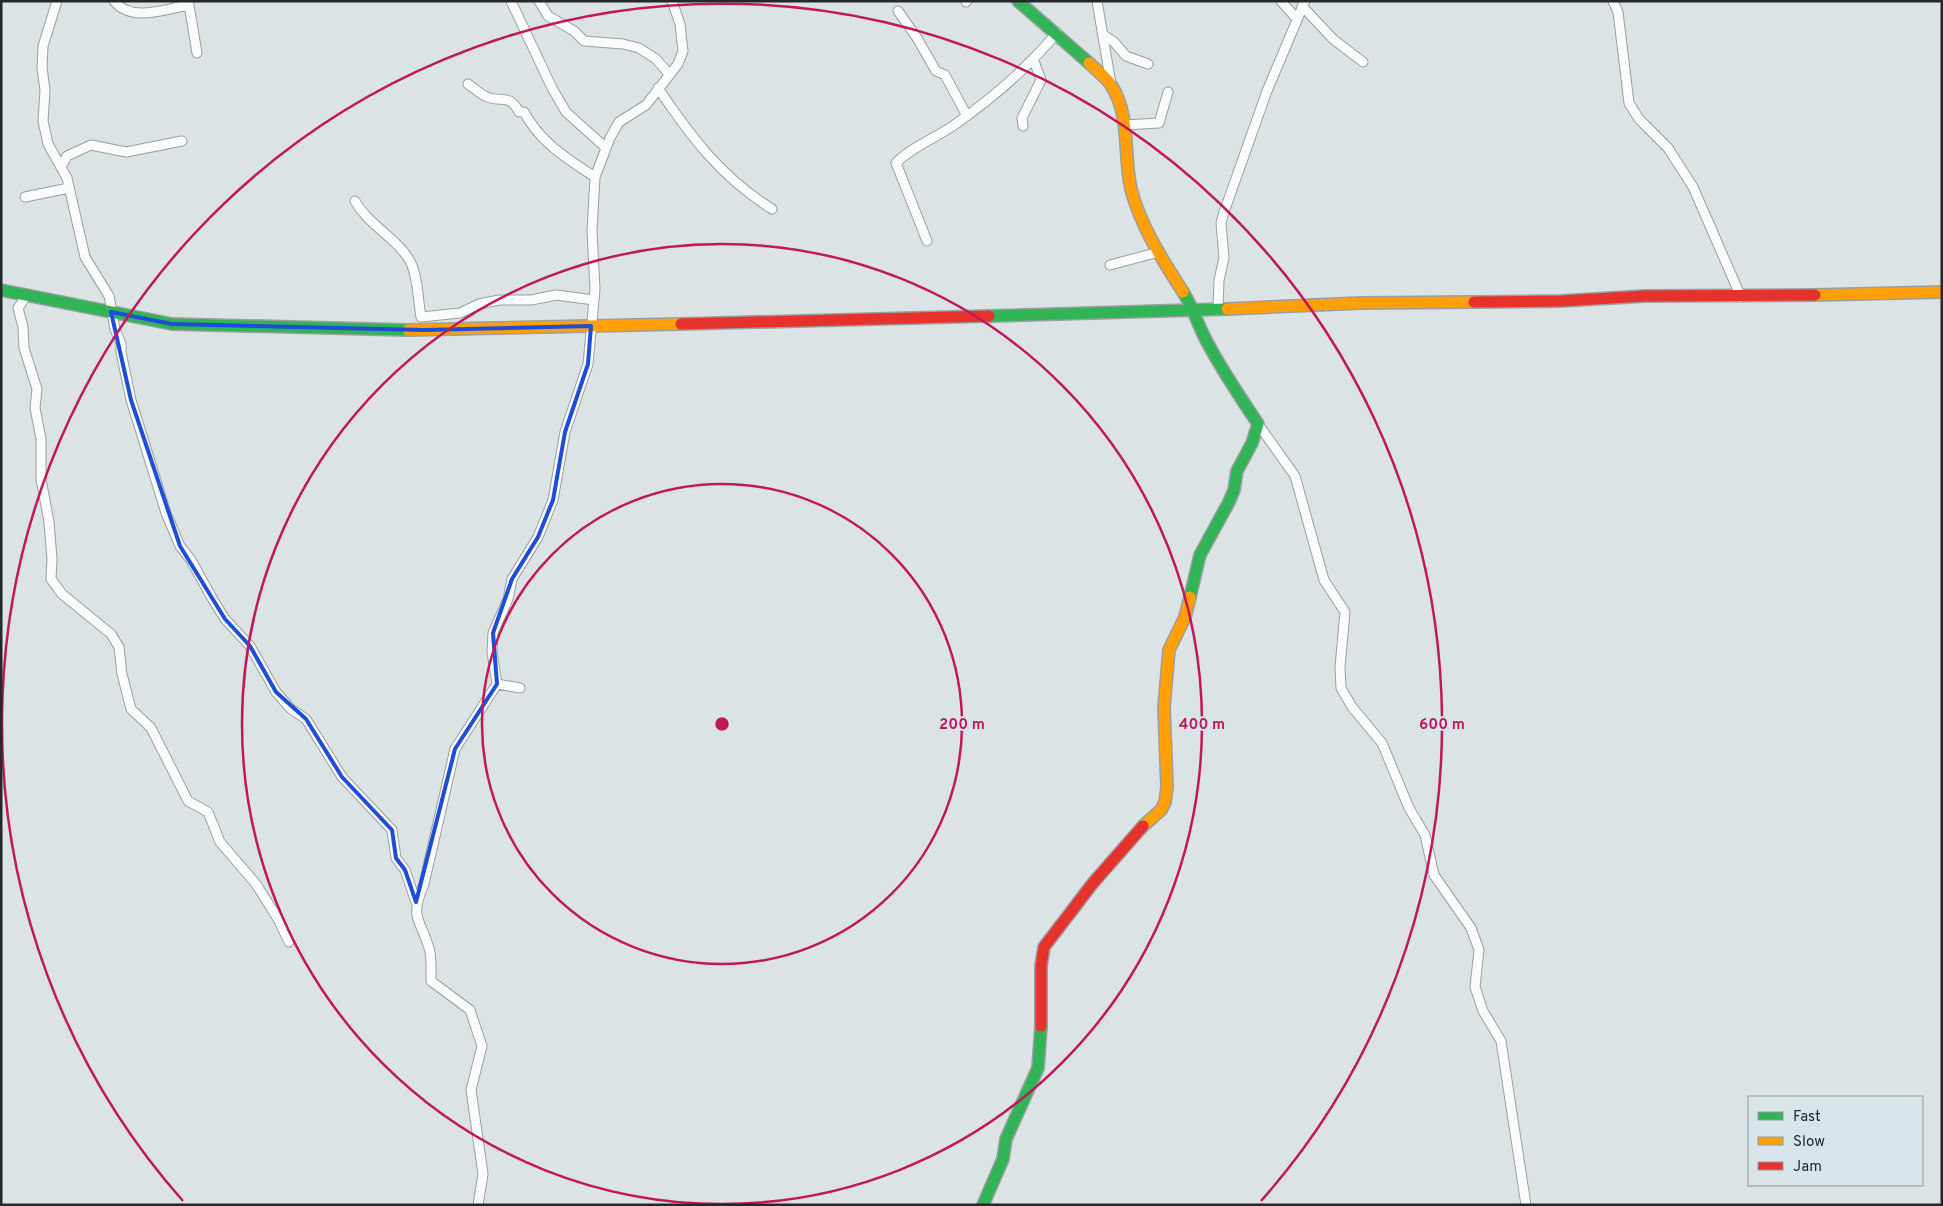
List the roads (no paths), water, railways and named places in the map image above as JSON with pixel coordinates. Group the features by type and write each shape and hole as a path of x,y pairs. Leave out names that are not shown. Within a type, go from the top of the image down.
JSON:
{"street":[{"path":"57,1 42,46 45,90 43,121 48,144 61,167 68,188 85,257 109,296 111,312 121,344 120,352 131,400 166,513 180,546 191,560 225,619 250,646 276,692 291,709 306,719 342,777 392,830 396,858 405,870 416,902 418,923 429,949 431,981 470,1010 482,1046 471,1090 483,1174 478,1205"},
{"path":"114,1 120,8 136,14 189,5 197,53"},
{"path":"511,1 552,88 566,112 606,148"},
{"path":"539,1 548,16 574,31 584,41 623,44 640,48 656,59 669,74"},
{"path":"416,902 424,884 455,749 497,684 492,652 493,633 508,599 512,579 538,537 553,500 565,432 588,364 594,300 592,231 595,177 606,148 619,122 646,105 678,64 682,51 680,24 672,1"},
{"path":"1018,1 1057,33 1111,84"},
{"path":"1097,1 1111,84 1122,110 1132,195 1159,252 1195,311 1203,333 1225,373 1295,476 1324,580 1345,612 1340,667 1341,688 1352,707 1382,743 1409,808 1425,835 1434,875 1471,928 1479,950 1475,987 1483,1011 1501,1041 1526,1205"},
{"path":"1280,1 1297,19"},
{"path":"1613,1 1618,12 1629,103 1639,119 1668,148 1698,195 1741,297"},
{"path":"1218,310 1219,280 1224,258 1222,218 1267,91 1304,3 1333,39 1363,62"},
{"path":"898,11 917,38 936,71 946,75 967,116"},
{"path":"927,241 896,163 967,116 1034,61 1057,33"},
{"path":"1102,34 1114,42 1126,56 1148,64"},
{"path":"1023,126 1022,118 1041,80 1034,61"},
{"path":"468,84 486,97 506,99 515,103 519,112 524,112 535,131 562,156 595,177"},
{"path":"658,88 698,145 751,196 772,209"},
{"path":"1124,125 1159,124 1168,92"},
{"path":"61,167 67,156 91,145 126,152 182,141"},
{"path":"25,197 68,188"},
{"path":"355,201 361,212 411,262 421,318 460,313 479,304 499,300 531,300 556,295 594,300"},
{"path":"1110,265 1159,252"},
{"path":"1,290 172,324 423,330 794,319 1195,311 1361,303 1561,301 1645,296 1741,297 1942,292"},
{"path":"26,296 18,308 24,327 24,348 37,389 35,408 41,439 42,479 49,522 52,559 51,579 62,594 111,634 119,647 122,674 131,709 151,728 188,801 208,812 220,842 256,884 278,919 289,942"},
{"path":"983,1205 1003,1160 1006,1139 1038,1068 1041,1054 1041,966 1044,947 1093,884 1135,834 1161,810 1165,802 1167,786 1164,707 1169,650 1185,618 1200,555 1229,502 1234,490 1237,472 1252,443 1258,424"},
{"path":"497,684 520,688"}]}
